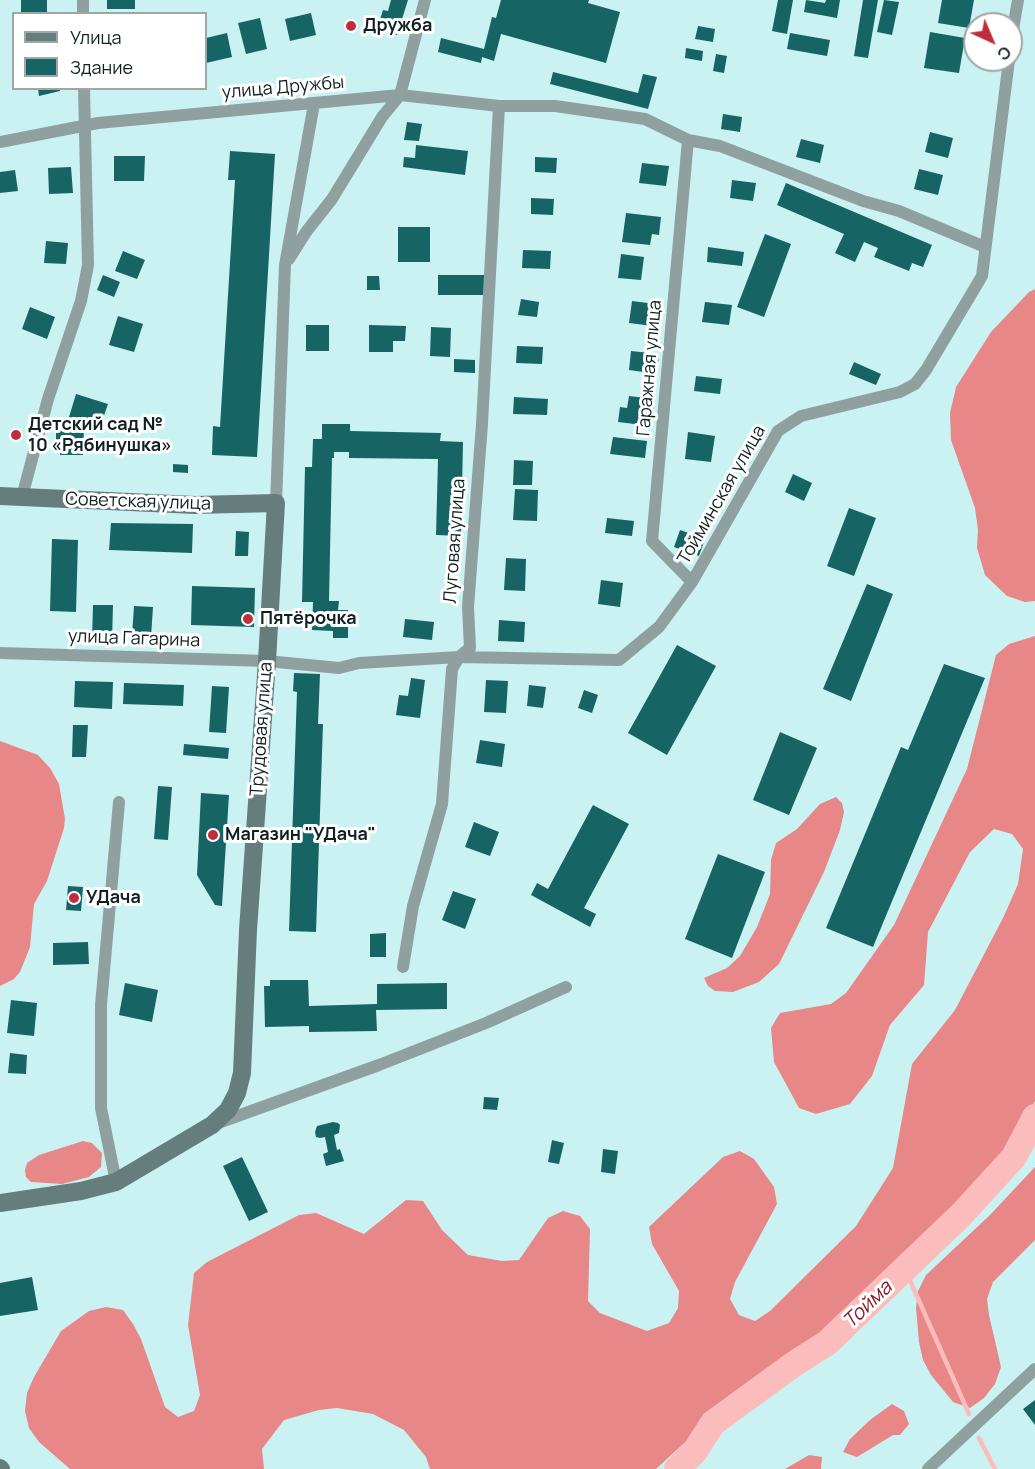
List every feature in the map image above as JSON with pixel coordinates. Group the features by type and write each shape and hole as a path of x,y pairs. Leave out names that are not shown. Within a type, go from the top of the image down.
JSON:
{"street":[{"path":"285,265 306,232 332,199 382,117 400,95 425,0"},
{"name":"Тойминская улица","path":"267,661 339,668 359,663 459,657 619,660 659,627 692,582 778,431 801,416 900,392 915,384 926,370 982,276 1007,72"},
{"path":"22,497 48,399 81,301 88,265 84,90"},
{"name":"улица Дружбы","path":"0,142 85,125 400,95 499,106 555,106 645,119 688,140 720,146 863,201 899,211 985,247"},
{"path":"276,503 285,265 314,104"},
{"name":"Луговая улица","path":"403,967 413,906 442,804 452,669 459,657 470,648 468,607 482,413 499,106"},
{"name":"Гаражная улица","path":"688,140 652,541 692,582"},
{"name":"Советская улица","path":"0,496 195,505 276,503"},
{"name":"Трудовая улица","path":"0,1203 81,1191 116,1182 212,1125 228,1110 237,1093 242,1073 248,930 276,503"},
{"name":"улица Гагарина","path":"0,653 267,661"},
{"path":"116,1182 101,1108 101,1005 119,802"},
{"path":"212,1125 379,1065 486,1023 566,987"},
{"path":"928,1469 1035,1369"}],"shaded area":[{"path":"1035,289 1035,601 1025,602 1007,596 985,575 977,548 978,530 975,508 951,440 950,413 956,387 991,332 1029,292"},
{"path":"1035,636 1035,1101 1012,1145 852,1319 794,1364 741,1391 656,1469 430,1469 426,1457 404,1430 373,1414 337,1408 319,1410 284,1420 262,1449 264,1469 70,1469 39,1442 29,1428 25,1411 27,1393 34,1377 61,1331 89,1311 106,1307 123,1310 133,1324 141,1339 165,1407 178,1417 194,1411 200,1395 188,1325 194,1273 207,1262 299,1215 316,1213 364,1234 406,1200 423,1201 442,1230 468,1255 502,1261 519,1260 548,1218 563,1211 580,1216 590,1229 588,1301 600,1313 647,1331 669,1323 678,1308 679,1291 652,1244 649,1227 723,1157 740,1151 754,1159 774,1187 777,1204 735,1282 730,1299 739,1315 755,1321 770,1311 856,1226 893,1168 912,1064 955,1010 1018,884 1023,849 1012,834 994,829 970,852 928,932 924,985 890,1025 872,1076 850,1104 816,1114 799,1108 774,1062 771,1028 780,1013 831,1004 846,993 894,925 967,769 996,655 1009,644"},
{"path":"0,741 38,755 50,768 59,784 65,819 47,881 34,904 30,947 20,972 14,979 0,986"},
{"path":"836,797 842,803 844,812 840,830 824,872 779,964 759,982 733,992 715,991 708,986 704,978 727,968 740,956 757,927 770,894 771,860 776,843 797,829 820,804"},
{"path":"83,1141 92,1143 102,1153 101,1167 89,1177 62,1184 31,1182 26,1177 27,1163 39,1155"},
{"path":"1035,1167 1035,1240 993,1282 987,1299 1001,1367 995,1384 984,1398 970,1408 953,1402 931,1375 923,1360 916,1308 918,1291 926,1275 989,1216"},
{"path":"892,1404 904,1411 909,1424 900,1435 893,1435 857,1457 843,1452 850,1439"},
{"path":"809,1455 822,1457 821,1469 785,1469"}],"building":[{"path":"21,0 47,0 47,12 21,12"},
{"path":"107,0 135,0 135,9 107,9"},
{"path":"391,0 408,0 397,35 377,29 383,10 388,11"},
{"path":"501,0 589,0 588,3 620,12 606,63 501,34 494,61 482,57 481,63 438,52 441,38 484,49 492,17 496,18"},
{"path":"778,0 793,0 787,34 772,31"},
{"path":"806,0 825,3 826,0 840,0 837,18 804,12"},
{"path":"863,0 878,0 868,58 854,56"},
{"path":"884,0 899,2 892,35 877,32"},
{"path":"942,0 974,0 972,12 963,12 963,27 938,23"},
{"path":"311,13 316,35 290,41 285,19"},
{"path":"260,18 267,49 246,54 238,23"},
{"path":"698,26 715,29 713,42 695,39"},
{"path":"930,32 963,38 959,73 924,68"},
{"path":"227,33 232,57 207,63 207,38"},
{"path":"790,33 830,40 827,56 787,49"},
{"path":"686,48 703,51 702,61 685,58"},
{"path":"716,54 727,56 724,73 713,71"},
{"path":"553,72 638,93 643,74 657,77 648,109 550,84"},
{"path":"38,90 60,90 60,91 39,96"},
{"path":"723,114 742,117 740,132 721,129"},
{"path":"407,122 422,124 419,141 404,140"},
{"path":"930,132 953,138 948,158 925,152"},
{"path":"801,139 824,145 820,163 796,157"},
{"path":"416,145 468,151 465,175 403,167 404,157 415,158"},
{"path":"230,151 275,154 257,457 212,455 213,426 220,427 235,180 228,180"},
{"path":"114,156 145,156 144,181 114,181"},
{"path":"535,157 557,158 556,173 535,172"},
{"path":"642,163 669,166 666,186 639,183"},
{"path":"71,167 73,193 49,194 48,168"},
{"path":"919,169 943,175 938,195 914,189"},
{"path":"15,170 18,191 0,193 0,172"},
{"path":"732,180 756,183 753,201 730,198"},
{"path":"786,183 932,245 923,267 912,263 909,271 874,257 878,248 864,242 855,262 835,253 844,234 777,205"},
{"path":"531,198 554,199 553,215 531,214"},
{"path":"626,213 661,217 659,235 652,234 650,245 622,242"},
{"path":"398,227 430,227 430,262 398,262"},
{"path":"765,234 791,244 764,317 737,307"},
{"path":"46,241 68,243 66,264 44,263"},
{"path":"708,247 744,252 742,266 707,262"},
{"path":"523,250 551,251 550,269 522,268"},
{"path":"123,251 145,260 137,279 115,271"},
{"path":"621,254 644,257 641,280 618,278"},
{"path":"103,275 120,282 114,297 97,290"},
{"path":"438,275 484,275 484,295 438,295"},
{"path":"367,276 379,276 380,290 367,290"},
{"path":"521,299 539,302 537,317 518,315"},
{"path":"632,301 656,304 653,326 629,323"},
{"path":"705,302 732,305 729,325 702,322"},
{"path":"30,307 55,317 47,339 22,329"},
{"path":"118,316 143,324 134,352 109,345"},
{"path":"306,325 329,325 329,351 306,351"},
{"path":"369,325 406,326 405,341 393,341 393,352 369,352"},
{"path":"431,327 451,328 450,357 430,356"},
{"path":"517,346 543,347 542,364 516,363"},
{"path":"631,351 659,354 657,374 629,370"},
{"path":"454,359 475,360 475,373 454,372"},
{"path":"854,362 881,374 876,385 849,374"},
{"path":"696,376 722,379 720,394 694,391"},
{"path":"76,394 108,404 100,427 69,417"},
{"path":"629,396 655,399 651,426 618,422 620,407 627,408"},
{"path":"514,397 548,399 547,415 513,414"},
{"path":"61,424 84,425 83,455 60,455 61,441 56,441 56,429 61,429"},
{"path":"322,424 350,424 350,431 441,433 440,441 463,442 461,536 436,535 438,459 349,458 349,452 334,452 329,601 339,601 338,610 348,610 348,638 333,638 333,631 312,630 313,602 302,602 305,467 312,467 313,439 322,439"},
{"path":"688,432 715,436 711,462 685,459"},
{"path":"613,437 647,441 645,458 610,454"},
{"path":"514,460 533,461 532,485 513,485"},
{"path":"173,464 188,465 188,473 173,472"},
{"path":"793,474 812,483 804,501 785,492"},
{"path":"515,489 538,490 537,521 513,520"},
{"path":"849,508 876,518 854,576 827,566"},
{"path":"607,518 634,521 632,536 605,533"},
{"path":"111,523 193,524 192,553 109,550"},
{"path":"680,530 705,539 699,556 674,547"},
{"path":"236,531 249,532 248,556 235,556"},
{"path":"52,539 78,540 76,612 50,611"},
{"path":"506,558 526,559 525,591 504,590"},
{"path":"601,580 623,583 620,607 598,604"},
{"path":"867,584 893,594 851,701 823,689"},
{"path":"192,586 255,588 254,627 191,625"},
{"path":"93,605 113,605 112,641 92,640"},
{"path":"134,606 153,607 151,637 132,636"},
{"path":"405,619 434,622 432,640 403,637"},
{"path":"499,620 525,622 524,642 498,641"},
{"path":"677,645 716,666 667,755 628,733"},
{"path":"944,664 985,678 873,947 826,928 901,747 908,750"},
{"path":"294,673 320,674 318,724 323,724 316,932 289,931 297,692 293,691"},
{"path":"411,678 425,680 420,718 396,715 399,695 408,696"},
{"path":"486,680 508,681 506,713 484,712"},
{"path":"75,681 113,682 112,709 74,707"},
{"path":"124,683 184,685 183,706 123,704"},
{"path":"529,685 546,687 543,708 527,706"},
{"path":"212,686 229,687 226,733 209,732"},
{"path":"584,690 598,695 592,713 578,708"},
{"path":"73,725 88,725 86,757 72,757"},
{"path":"780,732 817,748 789,815 753,800"},
{"path":"480,740 505,744 502,767 476,763"},
{"path":"184,744 229,748 228,759 183,755"},
{"path":"158,786 172,787 168,840 154,839"},
{"name":"Магазин \"УДача\"","path":"201,793 229,795 222,906 215,905 197,875"},
{"path":"593,805 629,824 584,908 596,914 590,927 531,895 537,883 548,889"},
{"path":"474,822 499,832 490,856 465,847"},
{"path":"718,854 765,872 732,958 685,939"},
{"name":"УДача","path":"68,886 83,887 81,911 66,910"},
{"path":"453,891 476,899 465,929 442,920"},
{"path":"386,933 386,957 370,957 370,934"},
{"path":"88,942 89,964 53,965 53,943"},
{"path":"270,980 308,980 309,1006 377,1004 377,984 447,983 447,1009 376,1010 377,1031 309,1032 309,1026 265,1027 264,986 270,986"},
{"path":"125,983 158,990 152,1022 119,1015"},
{"path":"11,1000 37,1003 34,1036 7,1033"},
{"path":"10,1053 27,1055 26,1074 8,1073"},
{"path":"484,1097 499,1098 497,1110 483,1109"},
{"path":"333,1122 340,1125 339,1133 334,1135 337,1150 340,1149 344,1161 326,1166 323,1154 328,1152 325,1137 316,1137 315,1132 317,1126"},
{"path":"552,1140 564,1143 559,1164 548,1162"},
{"path":"603,1149 618,1151 615,1174 601,1172"},
{"path":"242,1157 268,1212 249,1221 223,1166"},
{"path":"32,1277 38,1310 0,1316 0,1283"},
{"path":"1035,1400 1035,1425 1023,1409"}],"waterway":[{"name":"Тойма","path":"677,1469 695,1451 713,1423 827,1343 961,1215 1014,1157 1035,1117"},
{"path":"905,1269 969,1414"},
{"path":"979,1438 995,1469"}],"place":[{"name":"Дружба","path":"351,26"},
{"name":"Детский сад № 10 «Рябинушка»","path":"16,435"},
{"name":"Пятёрочка","path":"248,619"},
{"name":"Магазин \"УДача\"","path":"213,835"},
{"name":"УДача","path":"74,898"}]}
